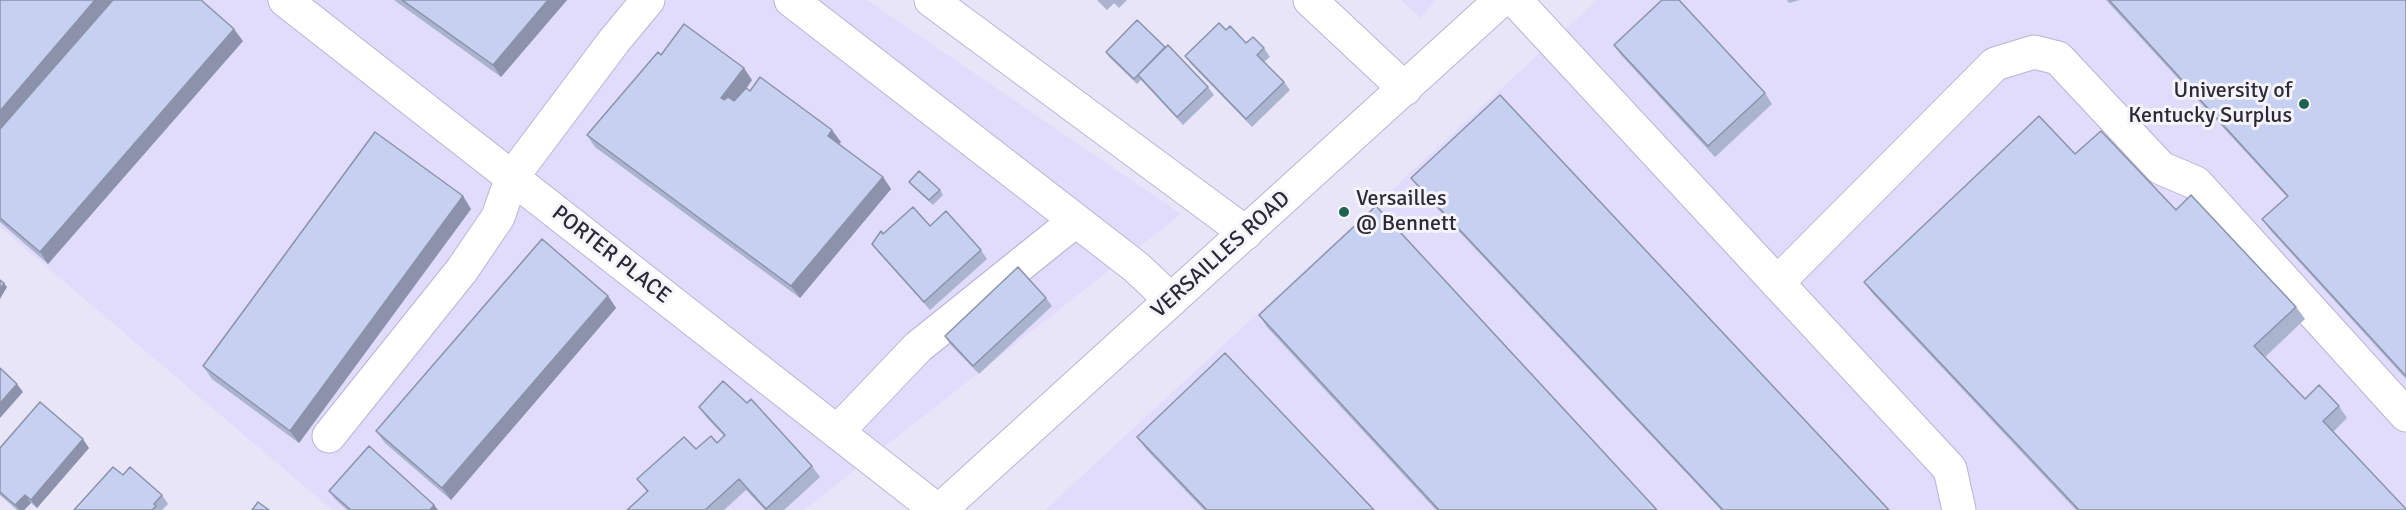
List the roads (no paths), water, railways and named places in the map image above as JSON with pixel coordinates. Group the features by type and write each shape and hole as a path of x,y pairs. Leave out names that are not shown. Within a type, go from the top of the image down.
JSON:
{"street":[{"name":"PORTER PLACE","path":"285,0 939,510"},
{"path":"329,436 462,270 498,217 512,177 614,41 648,0"},
{"path":"791,0 1136,267 1171,300"},
{"path":"931,0 1246,233"},
{"path":"1310,0 1405,89"},
{"name":"VERSAILLES ROAD","path":"939,510 1501,0"},
{"path":"1515,0 1950,469 1959,510"},
{"path":"1777,283 1995,64 2034,52 2058,58 2162,168 2196,183 2406,415"},
{"path":"837,432 918,347 1075,220"}],"place":[{"name":"University of Kentucky Surplus","path":"2304,104"},
{"name":"Versailles @ Bennett","path":"1344,212"}]}
